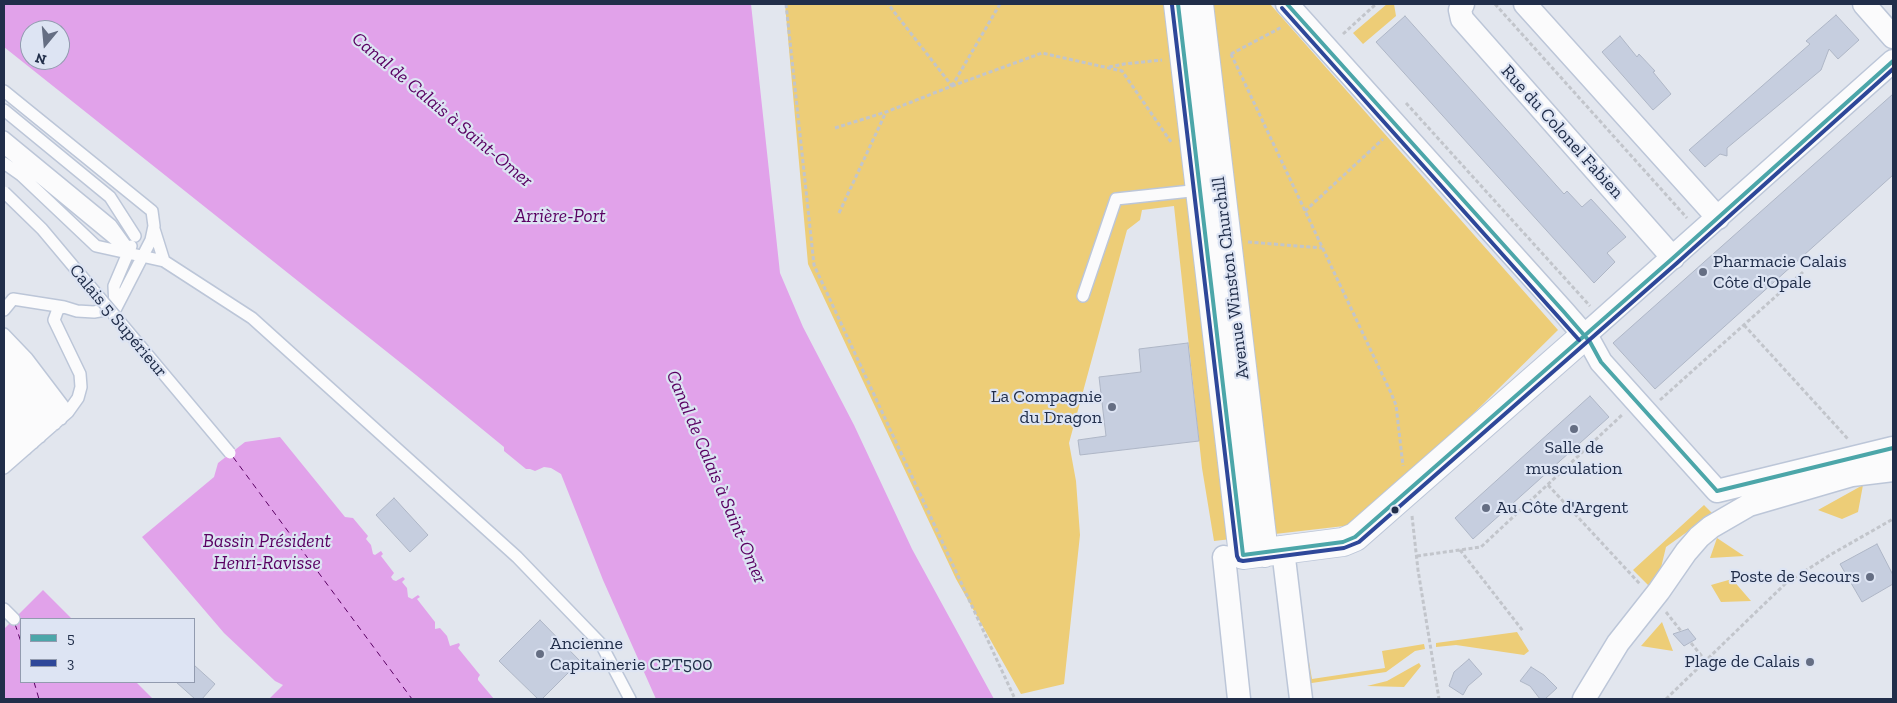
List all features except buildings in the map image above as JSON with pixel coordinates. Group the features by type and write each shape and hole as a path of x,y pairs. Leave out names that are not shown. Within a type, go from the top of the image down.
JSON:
{"street":[{"name":"Avenue Winston Churchill","path":"1178,4 1200,190 1254,554"},
{"name":"Avenue Winston Churchill","path":"1199,4 1254,554 1239,699"},
{"path":"1287,4 1397,126 1593,328 1601,362 1717,491 1893,448"},
{"name":"Rue du Colonel Fabien","path":"1463,4 1460,10 1462,19 1673,258"},
{"path":"1525,4 1718,218"},
{"path":"1864,4 1893,37"},
{"path":"1301,699 1254,554 1349,541 1673,258 1893,61"},
{"path":"1584,699 1609,656 1698,537 1749,505 1852,475 1893,470"}],"lane":[{"path":"4,91 152,211 154,226 164,261"},
{"path":"4,110 108,200 135,236 114,286 116,308"},
{"path":"4,120 108,200"},
{"path":"4,137 107,228 129,252"},
{"path":"4,148 107,228"},
{"path":"4,162 21,175 96,246 164,261 252,318 517,557 601,644 630,699"},
{"path":"1083,296 1116,199 1200,190"},
{"name":"Calais 5 Supérieur","path":"4,192 42,229 230,454"},
{"path":"116,308 151,240 154,226"},
{"path":"6,303 64,307 78,311 94,312 116,308"},
{"path":"4,450 31,444 78,398 81,387 80,374 54,320 58,310 64,307"},
{"path":"4,334 27,358 31,444"},
{"path":"4,346 18,360 31,444"},
{"path":"4,359 20,378 31,444"},
{"path":"4,373 31,444"},
{"path":"4,388 31,444"},
{"path":"4,403 31,444"},
{"path":"4,419 31,444"},
{"path":"4,435 31,444"},
{"path":"4,609 14,619"}],"path":[{"path":"786,4 814,265 1015,699"},
{"path":"888,4 952,86"},
{"path":"952,86 1000,4"},
{"path":"1338,28 1343,34 1376,4"},
{"path":"1495,4 1700,234"},
{"path":"835,128 886,112 1042,53 1122,71 1176,149"},
{"path":"1231,54 1396,405 1405,481 1409,490 1439,699"},
{"path":"1403,100 1593,328"},
{"path":"839,213 886,112"},
{"path":"1305,211 1397,126"},
{"path":"1247,242 1322,248"},
{"path":"1417,556 1481,547 1548,485 1744,325 1802,272"},
{"path":"1744,325 1848,439"},
{"path":"1548,485 1654,598 1681,631"},
{"path":"1666,699 1785,584 1893,519"},
{"path":"1460,550 1523,631"},
{"path":"1691,643 1705,660"}],"shaded area":[{"path":"785,4 1270,4 1558,330 1405,481 1353,525 1214,541 1202,468 1174,206 1142,210 1140,220 1127,230 1069,443 1076,481 1080,535 1064,684 1021,694 956,579 808,264"},
{"path":"1387,4 1394,4 1396,16 1363,44 1353,33"},
{"path":"1863,485 1858,512 1842,519 1818,510"},
{"path":"1704,505 1713,514 1711,520 1687,532 1666,547 1659,576 1649,586 1633,570"},
{"path":"1717,538 1744,556 1710,558"},
{"path":"1732,579 1751,601 1721,602 1711,585"},
{"path":"1662,622 1673,651 1641,646"},
{"path":"1517,632 1529,651 1524,655 1456,645 1436,647 1436,643"},
{"path":"1424,644 1425,649 1415,651 1386,672 1305,684 1303,663 1309,662 1312,679 1385,668 1382,651"},
{"path":"1419,663 1421,666 1404,687 1367,686 1387,681"}],"water":[{"name":"Arrière-Port","path":"4,4 751,4 780,273 803,327 854,425 912,549 994,699 656,699 603,580 561,474 551,468 544,467 535,471 526,469 504,451 504,447 416,375 33,70 70,70 70,20 20,20 20,60 4,47"},
{"name":"Bassin Président Henri-Ravisse","path":"280,437 345,517 353,518 368,536 366,539 371,545 373,554 375,555 381,551 383,554 381,556 394,573 391,577 393,580 396,581 403,577 405,579 402,582 407,588 408,597 412,599 418,595 420,597 417,599 435,622 435,629 440,628 447,636 450,646 459,643 458,648 480,675 478,680 494,699 269,699 283,685 275,681 224,633 142,537 214,477 218,463 245,442"},
{"path":"43,590 71,618 20,618 20,683 137,683 153,699 4,699 4,629"}],"ferry route":[{"path":"233,457 412,699"},
{"path":"15,624 20,639"},
{"path":"34,683 39,699"}],"transit line":[{"name":"5","path":"1178,4 1243,555"},
{"name":"5","path":"1287,4 1564,312 1590,342 1601,362 1717,491"},
{"name":"3","path":"1172,5 1237,556 1239,560 1243,561 1344,548 1359,542 1677,263 1893,69"},
{"name":"3","path":"1282,8 1579,340"},
{"name":"5","path":"1243,555 1343,542 1355,537 1673,258 1893,61"},
{"name":"5","path":"1717,491 1893,448"}],"place":[{"name":"Pharmacie Calais Côte d'Opale","path":"1703,272"},
{"name":"La Compagnie du Dragon","path":"1112,407"},
{"name":"Salle de musculation","path":"1574,429"},
{"name":"Au Côte d'Argent","path":"1486,508"},
{"name":"Poste de Secours","path":"1870,577"},
{"name":"Ancienne Capitainerie CPT500","path":"540,654"},
{"name":"Plage de Calais","path":"1810,662"}],"water label":[{"name":"Canal de Calais à Saint-Omer","path":"442,110"},
{"name":"Canal de Calais à Saint-Omer","path":"716,477"}]}
